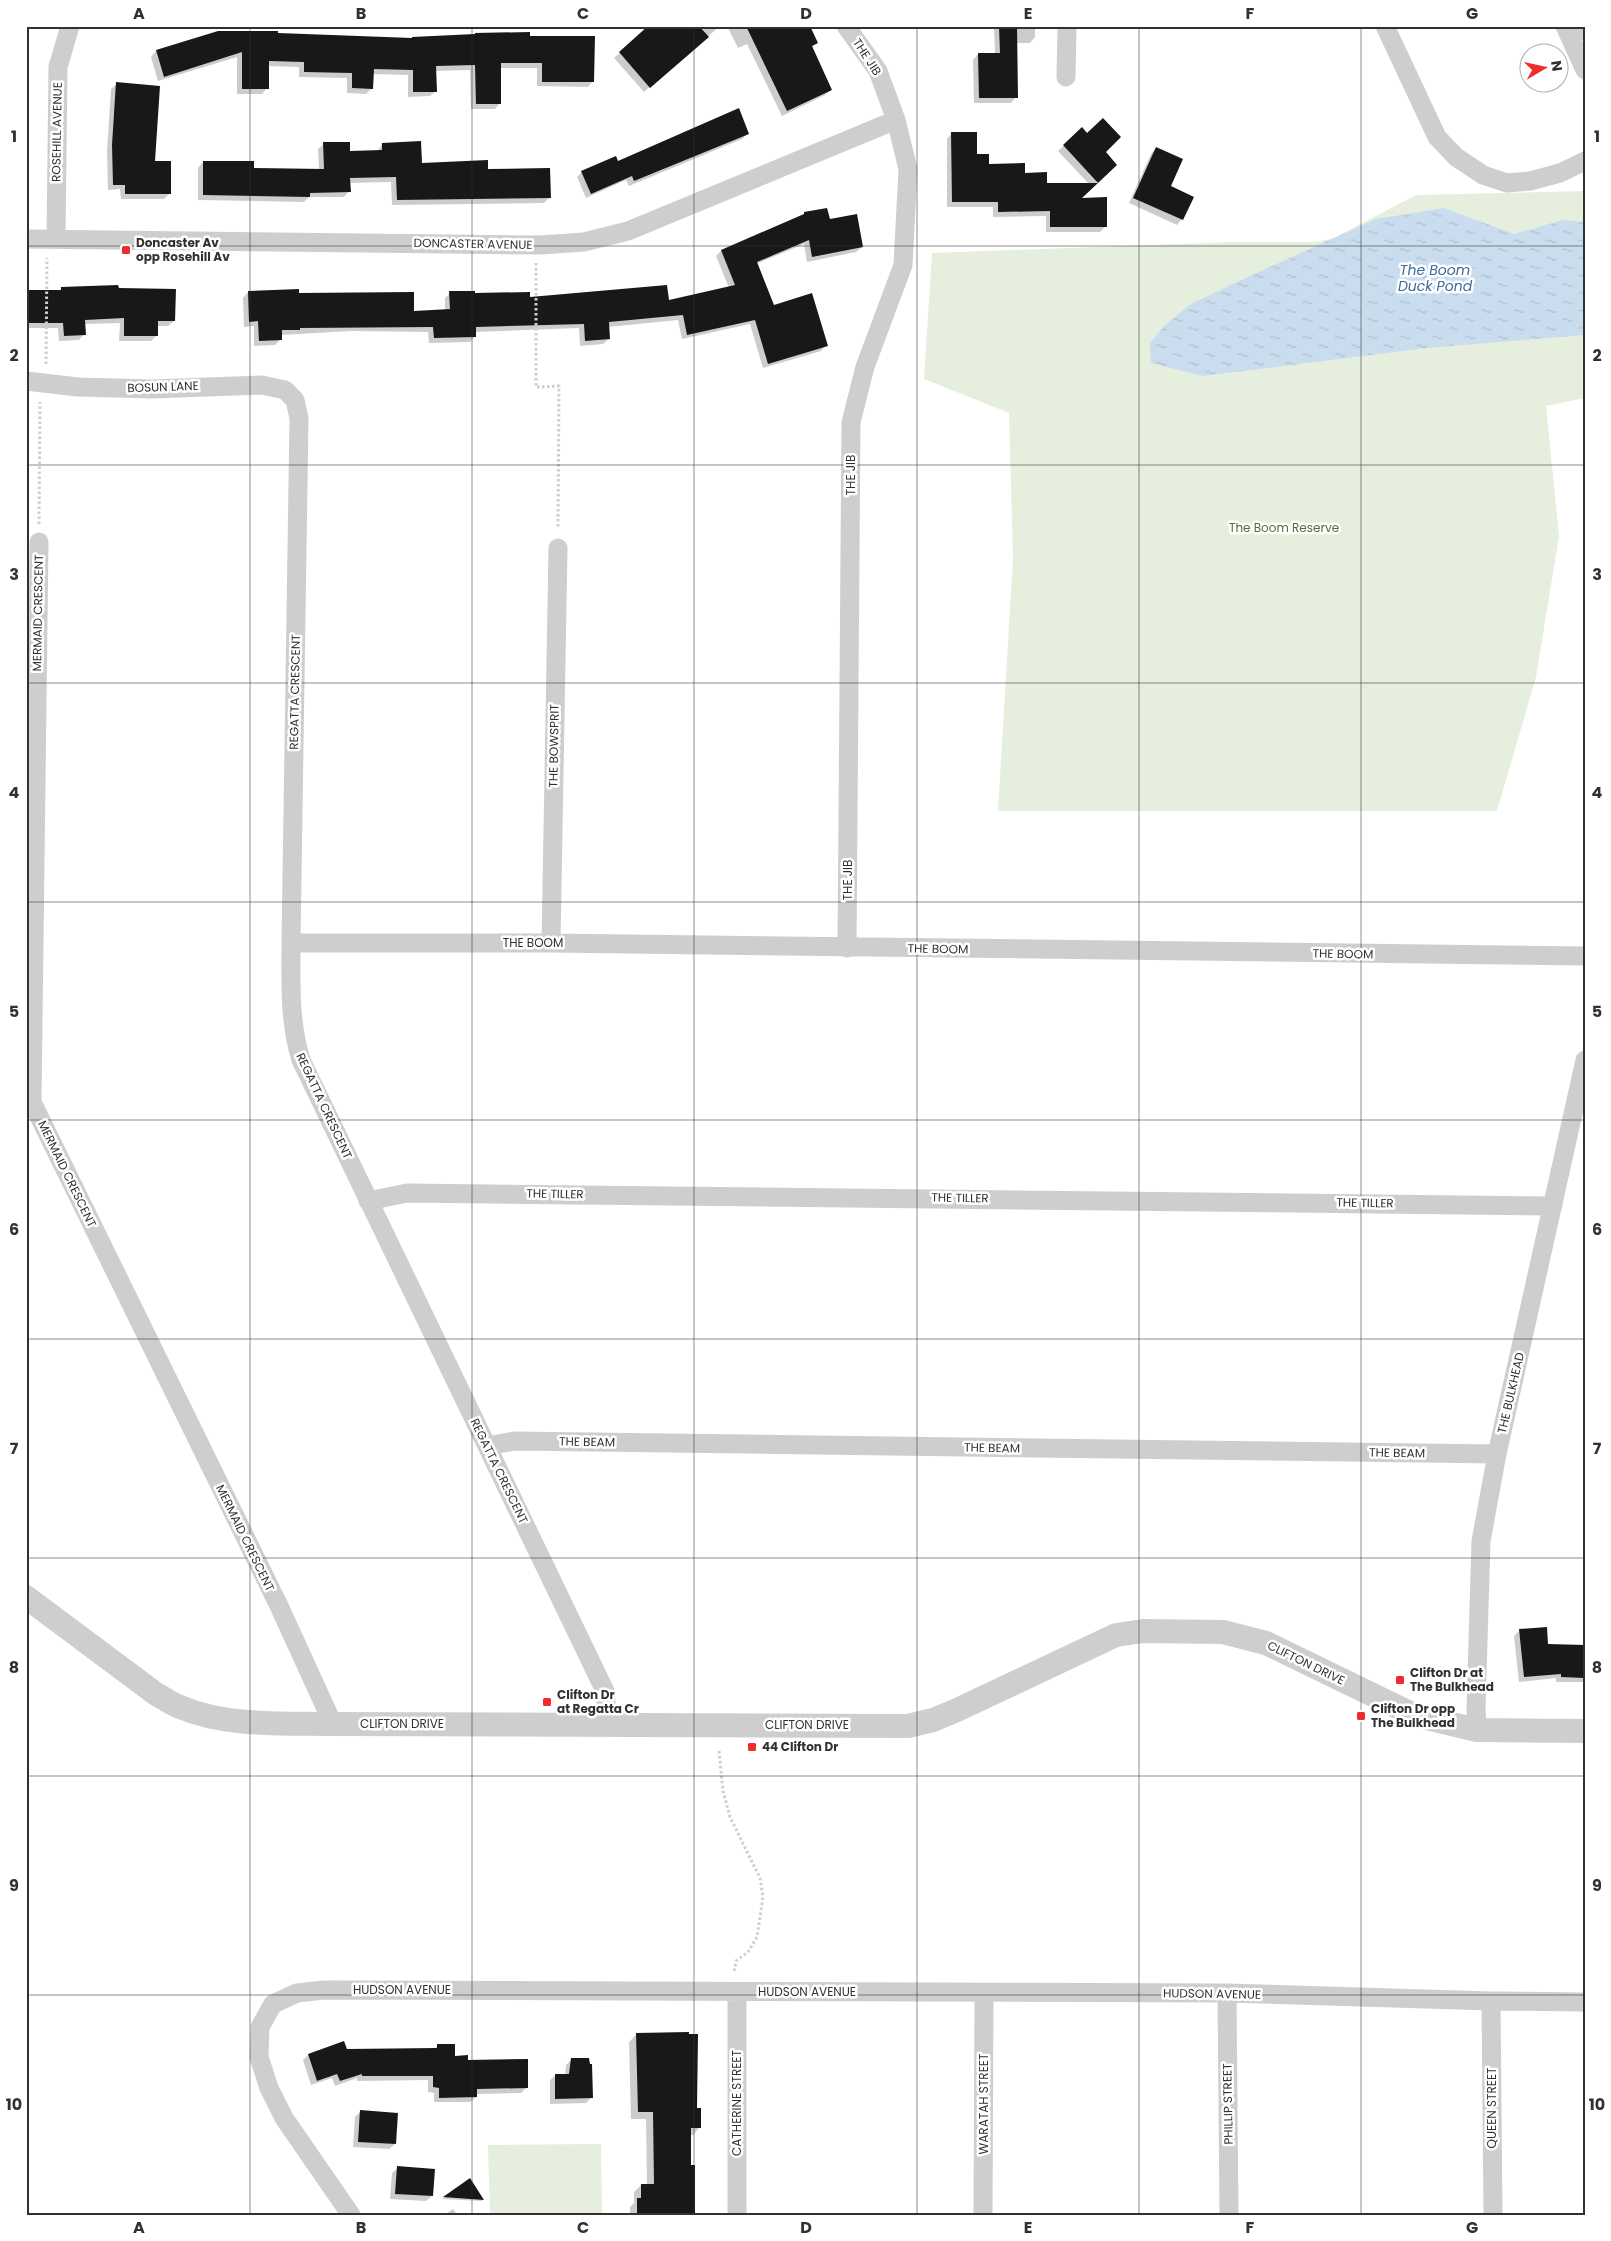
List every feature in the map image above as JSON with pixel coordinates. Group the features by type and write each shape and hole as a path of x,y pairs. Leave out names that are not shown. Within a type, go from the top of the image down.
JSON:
{"street":[{"name":"ROSEHILL AVENUE","path":"52,239 58,67 70,26"},
{"name":"THE JIB","path":"846,26 878,71 896,120 908,169 902,265 865,367 851,422 847,948"},
{"path":"1066,77 1067,26"},
{"path":"1385,26 1437,137 1456,157 1483,174 1507,183 1530,181 1560,173 1585,161"},
{"path":"1573,30 1585,70"},
{"name":"DONCASTER AVENUE","path":"26,239 536,245 584,242 628,231 896,120"},
{"name":"BOSUN LANE","path":"38,382 78,387 152,389 262,385 286,390 295,400"},
{"name":"REGATTA CRESCENT","path":"295,400 299,418 291,1006 296,1044 301,1060 368,1201 606,1691 608,1724"},
{"name":"MERMAID CRESCENT","path":"39,542 32,1102 278,1606 333,1724"},
{"name":"THE BOWSPRIT","path":"551,943 558,548"},
{"name":"THE BOOM","path":"291,943 551,943 1585,956"},
{"name":"THE BULKHEAD","path":"1477,1730 1481,1540 1497,1454 1585,1060"},
{"name":"THE TILLER","path":"368,1201 407,1193 1553,1206"},
{"name":"THE BEAM","path":"487,1446 515,1441 1497,1454"},
{"name":"CLIFTON DRIVE","path":"26,1597 156,1694 178,1707 220,1718 333,1724 908,1726 933,1720 957,1710 1116,1634 1144,1631 1223,1632 1266,1643 1414,1715 1477,1730 1585,1731"},
{"name":"HUDSON AVENUE","path":"352,2215 284,2118 269,2088 259,2057 260,2027 273,2004 297,1993 324,1990 1227,1993 1491,2002 1585,2002"},
{"name":"CATHERINE STREET","path":"737,1992 737,2215"},
{"name":"WARATAH STREET","path":"983,2215 984,1992"},
{"name":"PHILLIP STREET","path":"1227,1993 1229,2215"},
{"name":"QUEEN STREET","path":"1491,2002 1493,2215"}],"path":[{"path":"39,542 38,382 52,239"},
{"path":"536,245 536,386 559,386 558,548"},
{"path":"719,1751 722,1791 730,1817 760,1878 763,1897 757,1937 748,1952 736,1961 733,1970 737,1992"}],"green space":[{"name":"The Boom Reserve","path":"1585,191 1585,398 1546,406 1559,536 1536,677 1497,811 998,811 1013,559 1009,413 924,379 932,253 1234,242 1316,242 1334,238 1416,195"},
{"path":"601,2144 602,2215 490,2215 488,2145"}],"water":[{"name":"The Boom Duck Pond","path":"1444,208 1514,234 1563,220 1585,222 1585,335 1427,348 1203,376 1151,363 1150,343 1164,326 1191,304 1376,219"}],"building":[{"path":"648,26 699,26 709,37 650,88 619,52"},
{"path":"746,26 810,26 818,43 812,46 832,90 787,111"},
{"path":"999,26 1017,26 1018,98 979,98 978,53 1000,53"},
{"path":"218,31 278,31 278,33 412,38 475,33 530,32 530,36 595,36 594,82 542,82 542,63 501,63 501,104 476,104 475,65 436,66 437,92 413,92 413,70 374,69 373,89 352,88 352,73 304,72 304,62 269,61 269,89 242,89 242,52 164,77 156,50"},
{"path":"116,82 160,86 155,161 171,161 171,194 125,194 125,185 113,185 112,145"},
{"path":"739,108 749,134 634,181 632,176 591,194 581,171 616,156 618,161"},
{"path":"1103,118 1121,137 1106,152 1117,165 1098,183 1063,145 1082,127 1087,133"},
{"path":"951,132 977,132 977,154 989,154 989,164 1025,163 1025,173 1047,172 1047,183 1098,183 1082,198 1107,197 1107,227 1050,227 1050,211 998,212 998,202 952,202"},
{"path":"421,141 422,163 488,160 488,169 550,168 551,198 397,200 396,177 350,178 351,192 310,193 310,197 203,195 203,161 254,161 254,168 324,169 323,142 350,142 350,151 382,150 382,143"},
{"path":"1156,147 1183,159 1171,186 1194,197 1183,220 1133,198"},
{"path":"827,208 830,219 857,214 863,247 812,257 809,240 757,262 774,305 812,293 828,346 768,364 755,320 687,335 683,315 609,322 610,339 585,341 584,324 476,327 476,337 434,338 433,327 300,328 300,330 282,330 282,340 259,341 258,321 249,322 248,291 299,289 299,293 414,292 414,311 450,309 449,291 475,291 475,293 530,292 530,297 667,285 669,300 735,285 721,250 804,214 804,212"},
{"path":"118,285 119,288 176,289 175,321 158,321 158,336 124,336 124,318 85,320 86,335 64,336 63,323 26,323 26,290 61,290 61,287"},
{"path":"1547,1627 1548,1644 1585,1645 1585,1678 1561,1677 1561,1674 1524,1677 1519,1629"},
{"path":"689,2032 689,2034 698,2034 697,2108 701,2108 701,2128 691,2128 691,2165 695,2165 695,2215 637,2215 637,2198 641,2198 641,2184 654,2184 653,2112 638,2112 636,2033"},
{"path":"344,2041 347,2049 437,2048 437,2044 455,2044 455,2056 468,2055 468,2060 528,2059 528,2088 477,2089 477,2097 439,2098 439,2088 433,2087 433,2076 362,2076 362,2074 340,2081 337,2074 317,2081 308,2054"},
{"path":"571,2058 589,2058 590,2064 592,2064 593,2098 555,2099 555,2074 569,2074"},
{"path":"360,2110 398,2113 396,2144 358,2142"},
{"path":"397,2166 435,2169 433,2196 395,2194"},
{"path":"470,2178 484,2200 443,2197"}],"place":[{"name":"Doncaster Av opp Rosehill Av","path":"126,250"},
{"name":"Clifton Dr at The Bulkhead","path":"1400,1680"},
{"name":"Clifton Dr at Regatta Cr","path":"547,1702"},
{"name":"Clifton Dr opp The Bulkhead","path":"1361,1716"},
{"name":"44 Clifton Dr","path":"752,1747"}]}
